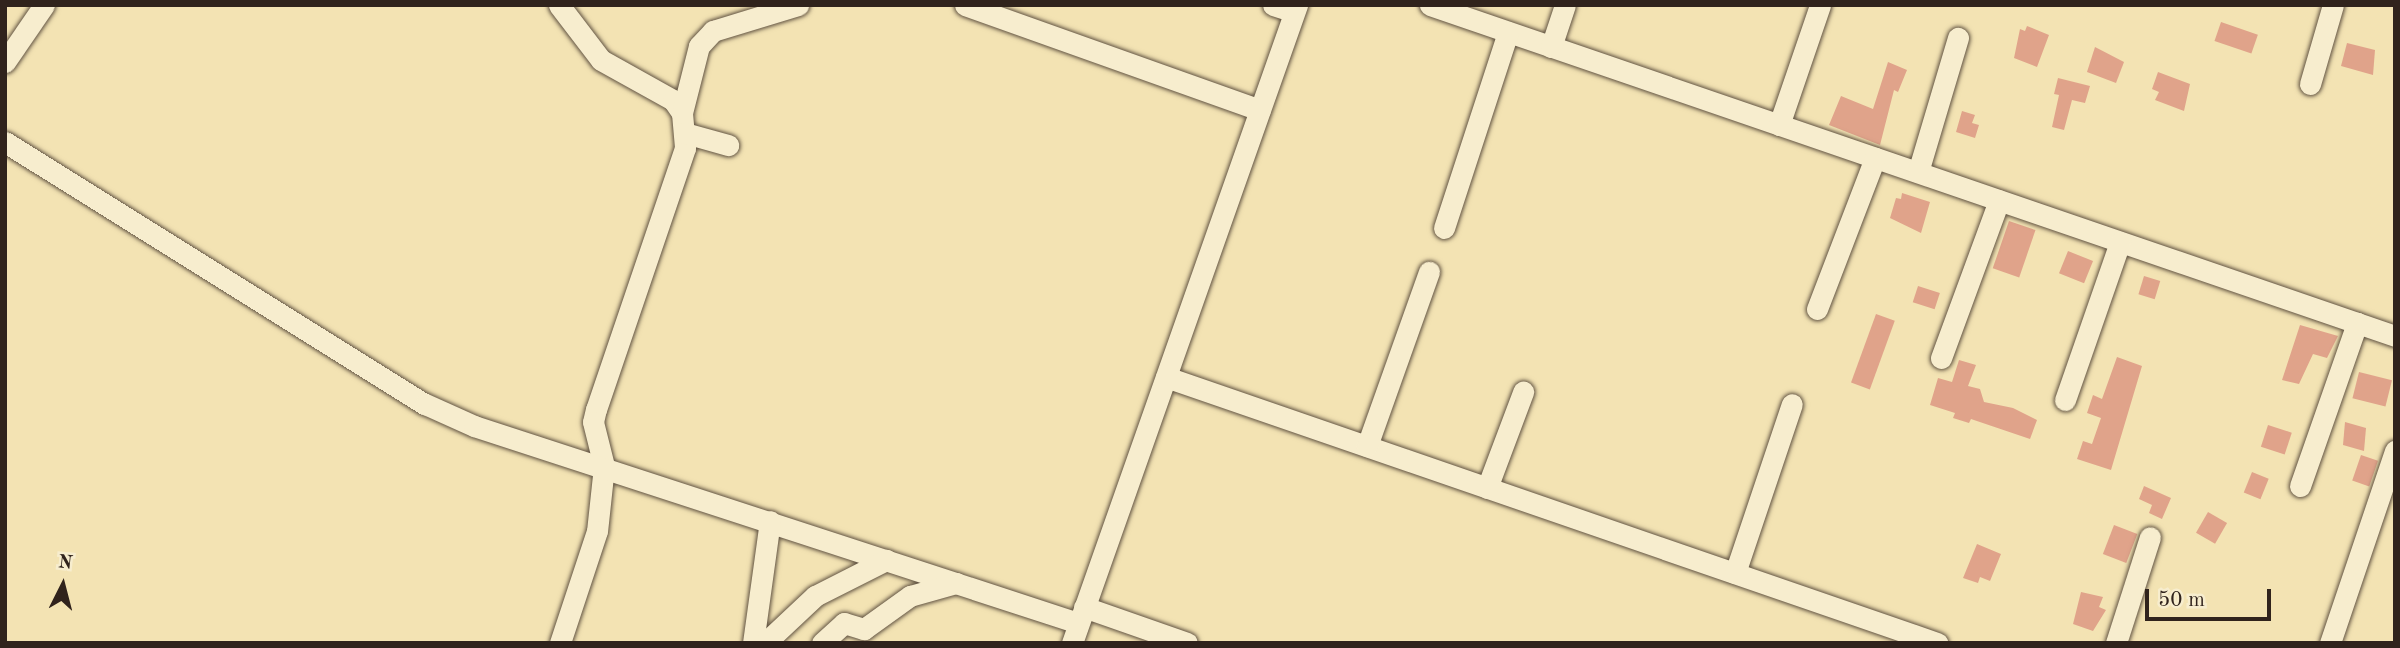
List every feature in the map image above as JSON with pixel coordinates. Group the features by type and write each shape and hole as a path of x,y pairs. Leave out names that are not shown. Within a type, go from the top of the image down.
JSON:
{"street":[{"path":"5,62 44,5"},
{"path":"559,5 601,60 673,100 684,123 728,145"},
{"path":"560,643 597,531 604,467 593,422 596,409 685,148 684,123 699,46 713,32 798,5"},
{"path":"965,5 988,9 1260,110"},
{"path":"1078,624 1296,9 1273,5"},
{"path":"1430,5 2395,336"},
{"path":"1550,47 1565,5"},
{"path":"1779,125 1820,5"},
{"path":"2310,84 2333,5"},
{"path":"1444,228 1508,32"},
{"path":"1918,172 1958,38"},
{"path":"5,142 425,404 474,426 1078,624 1187,643"},
{"path":"1817,309 1875,158"},
{"path":"1941,358 1998,200"},
{"path":"2065,400 2120,242"},
{"path":"1367,446 1429,272"},
{"path":"2300,486 2357,323"},
{"path":"1166,377 1937,643"},
{"path":"1488,488 1523,393"},
{"path":"1735,573 1792,404"},
{"path":"2330,643 2395,451"},
{"path":"753,643 770,521"},
{"path":"2116,643 2150,537"},
{"path":"765,643 816,597 886,560"},
{"path":"822,643 844,623 864,629 910,596 956,583"}],"building":[{"path":"2221,22 2258,35 2251,54 2214,41"},
{"path":"2027,26 2049,35 2037,67 2014,58 2020,29 2025,31"},
{"path":"2347,43 2375,50 2373,75 2341,66"},
{"path":"2095,47 2124,62 2116,83 2087,72"},
{"path":"1888,62 1907,70 1898,92 1894,90 1880,145 1829,125 1841,96 1873,109"},
{"path":"2158,72 2190,84 2184,111 2155,100 2159,92 2152,89"},
{"path":"2058,78 2090,86 2085,103 2072,100 2064,130 2052,127 2059,95 2054,94"},
{"path":"1962,111 1975,115 1972,123 1979,125 1975,138 1956,132"},
{"path":"1902,193 1930,202 1921,233 1890,218 1896,198 1901,199"},
{"path":"2009,221 2035,230 2019,277 1993,268"},
{"path":"2068,251 2093,261 2084,283 2059,273"},
{"path":"2144,276 2160,281 2155,299 2138,294"},
{"path":"1918,286 1940,293 1935,309 1913,302"},
{"path":"1876,314 1895,321 1870,389 1851,383"},
{"path":"2300,325 2338,336 2327,358 2313,354 2299,384 2282,380"},
{"path":"2117,357 2142,366 2111,470 2077,459 2083,441 2092,444 2101,418 2087,413 2093,395 2102,399"},
{"path":"1959,360 1976,365 1968,386 1980,389 1984,402 2013,408 2037,420 2030,439 1971,419 1969,423 1953,418 1955,413 1930,405 1938,378 1952,382"},
{"path":"2359,372 2392,380 2385,406 2352,398"},
{"path":"2345,422 2366,428 2364,451 2343,445"},
{"path":"2268,425 2292,433 2285,455 2261,447"},
{"path":"2361,455 2378,461 2369,486 2352,481"},
{"path":"2252,472 2269,479 2260,499 2244,492"},
{"path":"2144,486 2171,498 2162,519 2149,513 2152,505 2139,499"},
{"path":"2208,512 2227,523 2215,544 2196,533"},
{"path":"2114,525 2137,534 2126,563 2103,554"},
{"path":"1977,544 2001,554 1990,581 1980,577 1978,583 1963,578"},
{"path":"2081,592 2103,597 2099,607 2106,610 2093,631 2073,624"}]}
